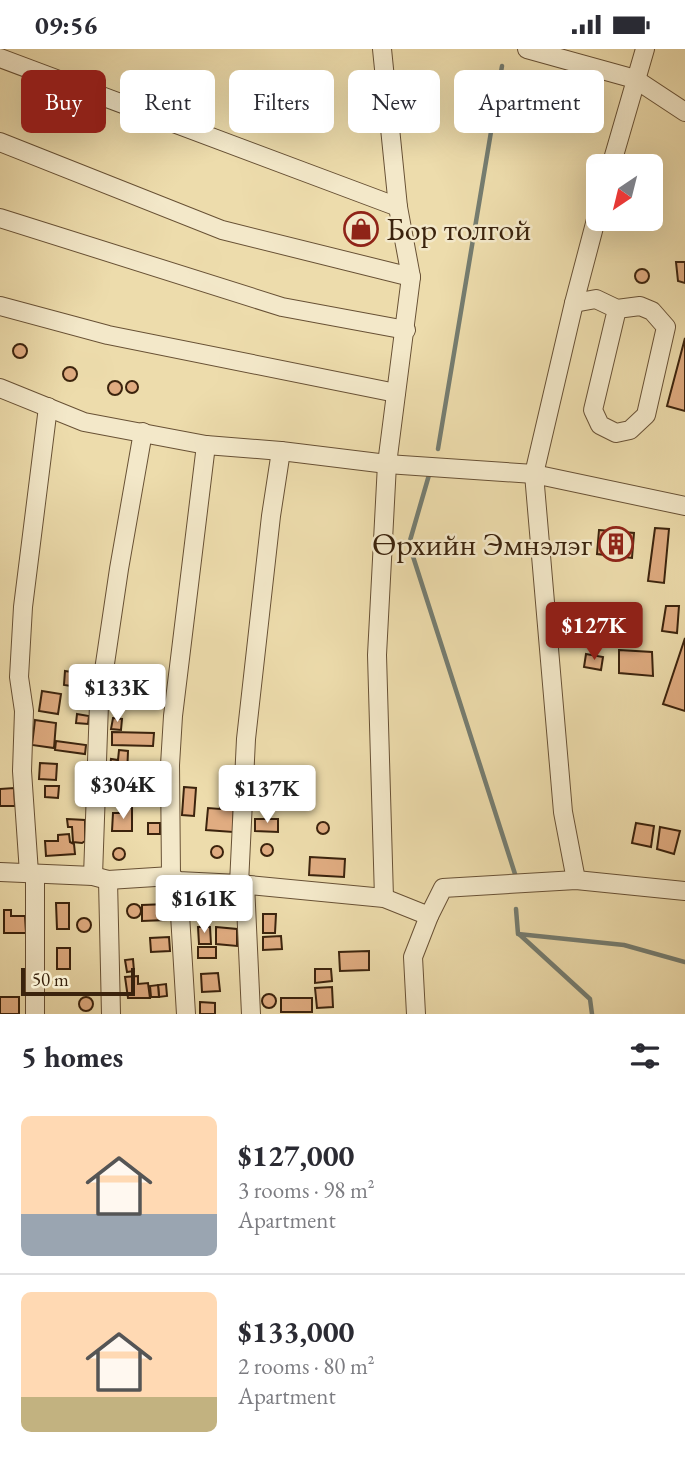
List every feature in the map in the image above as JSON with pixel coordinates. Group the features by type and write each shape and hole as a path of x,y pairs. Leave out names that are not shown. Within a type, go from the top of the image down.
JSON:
{"street":[{"path":"382,49 398,207 411,277 387,464 377,655 384,898"},
{"path":"527,49 635,79 685,112"},
{"path":"614,154 645,49"},
{"path":"0,58 398,207"},
{"path":"0,142 222,230 411,277"},
{"path":"0,218 282,307 406,330"},
{"path":"576,880 563,812 534,474 573,303 593,231"},
{"path":"573,303 596,299 617,309 640,306 652,311 666,327 646,415 630,430 617,433 600,425 593,410 617,309"},
{"path":"0,306 108,335 396,393"},
{"path":"0,388 84,422 206,445 387,464 534,474 685,506"},
{"path":"35,1014 32,874 22,771 24,711 19,677 23,607 48,407"},
{"path":"111,1014 100,878 99,704 143,432"},
{"path":"186,1014 174,879 170,765 173,716 206,445"},
{"path":"251,1014 242,884 246,739 281,451"},
{"path":"0,872 174,879 384,898 429,916"},
{"path":"416,1014 413,957 443,888 576,880 685,891"}],"building":[{"path":"676,262 685,262 685,283 678,281"},
{"path":"642,269 647,271 647,281 642,283 637,281 635,276 637,271"},
{"path":"685,338 685,411 667,406"},
{"path":"20,344 25,346 25,356 20,358 15,356 13,351 15,346"},
{"path":"70,367 75,369 75,379 70,381 65,379 63,374 65,369"},
{"path":"115,381 120,383 120,393 115,395 110,393 108,388 110,383"},
{"path":"132,381 138,387 132,393 126,387"},
{"path":"655,528 669,529 664,583 648,581"},
{"name":"Өрхийн Эмнэлэг","path":"599,530 634,533 632,558 597,554"},
{"path":"666,606 679,606 677,633 662,631"},
{"path":"685,638 685,711 663,704"},
{"path":"619,650 652,652 653,676 619,673"},
{"path":"586,654 603,657 601,670 584,667"},
{"path":"65,671 93,675 92,689 64,685"},
{"path":"42,691 61,694 58,714 39,711"},
{"path":"77,714 89,716 88,724 76,723"},
{"path":"113,718 122,719 121,730 111,729"},
{"path":"35,720 56,723 54,748 32,745"},
{"path":"112,732 154,733 153,746 112,745"},
{"path":"56,741 86,745 85,754 55,750"},
{"path":"119,750 128,751 127,777 109,776 111,759 118,760"},
{"path":"40,763 57,764 56,780 39,779"},
{"path":"139,764 145,770 139,776 133,770"},
{"path":"126,778 148,780 147,793 125,791"},
{"path":"45,786 59,786 58,798 45,797"},
{"path":"184,787 196,788 194,816 182,815"},
{"path":"14,788 15,806 0,806 0,789"},
{"path":"220,802 234,803 233,832 206,830 208,808 220,809"},
{"path":"123,808 132,808 132,831 112,831 113,813 123,813"},
{"path":"67,819 85,820 85,841 73,842 72,827 68,827"},
{"path":"255,819 278,819 278,832 255,831"},
{"path":"323,822 329,828 323,834 317,828"},
{"path":"148,823 160,823 160,834 148,834"},
{"path":"636,823 654,826 651,847 632,843"},
{"path":"660,827 680,831 674,854 657,849"},
{"path":"69,834 75,854 46,856 45,841 58,841 58,835"},
{"path":"267,844 273,850 267,856 261,850"},
{"path":"217,846 223,852 217,858 211,852"},
{"path":"119,848 125,854 119,860 113,854"},
{"path":"310,857 345,859 344,877 309,875"},
{"path":"223,890 237,892 237,914 223,913"},
{"path":"56,903 69,903 69,929 57,929"},
{"path":"134,904 139,906 139,916 134,918 129,916 127,911 129,906"},
{"path":"167,904 167,920 142,921 142,905"},
{"path":"4,910 11,910 11,916 25,916 26,933 4,933"},
{"path":"263,914 276,914 275,933 263,933"},
{"path":"84,918 89,920 89,930 84,932 79,930 77,925 79,920"},
{"path":"198,927 210,927 211,944 199,944"},
{"path":"216,927 237,929 237,946 216,944"},
{"path":"281,936 282,949 263,950 263,937"},
{"path":"169,937 170,951 151,952 150,938"},
{"path":"198,947 216,947 216,958 198,958"},
{"path":"57,948 70,948 70,969 57,969"},
{"path":"369,951 369,970 340,971 339,952"},
{"path":"133,959 134,971 127,972 125,960"},
{"path":"315,969 331,969 332,981 315,983"},
{"path":"218,973 220,991 202,992 201,974"},
{"path":"138,976 138,984 148,983 150,998 128,998 125,977"},
{"path":"166,984 167,996 159,997 158,985"},
{"path":"158,985 159,997 151,997 150,986"},
{"path":"332,987 333,1007 317,1008 315,988"},
{"path":"269,994 274,996 274,1006 269,1008 264,1006 262,1001 264,996"},
{"path":"0,997 19,997 19,1014 0,1014"},
{"path":"86,997 91,999 91,1009 86,1011 81,1009 79,1004 81,999"},
{"path":"281,998 312,998 312,1012 281,1012"},
{"path":"200,1002 215,1003 215,1014 200,1014"}],"waterway":[{"path":"438,449 502,66"},
{"path":"429,475 409,544 515,874"},
{"path":"516,909 518,934 624,945 685,962"},
{"path":"519,934 590,999 592,1014"}],"place":[{"name":"Бор толгой","path":"361,229"},
{"name":"Өрхийн Эмнэлэг","path":"616,544"}]}
